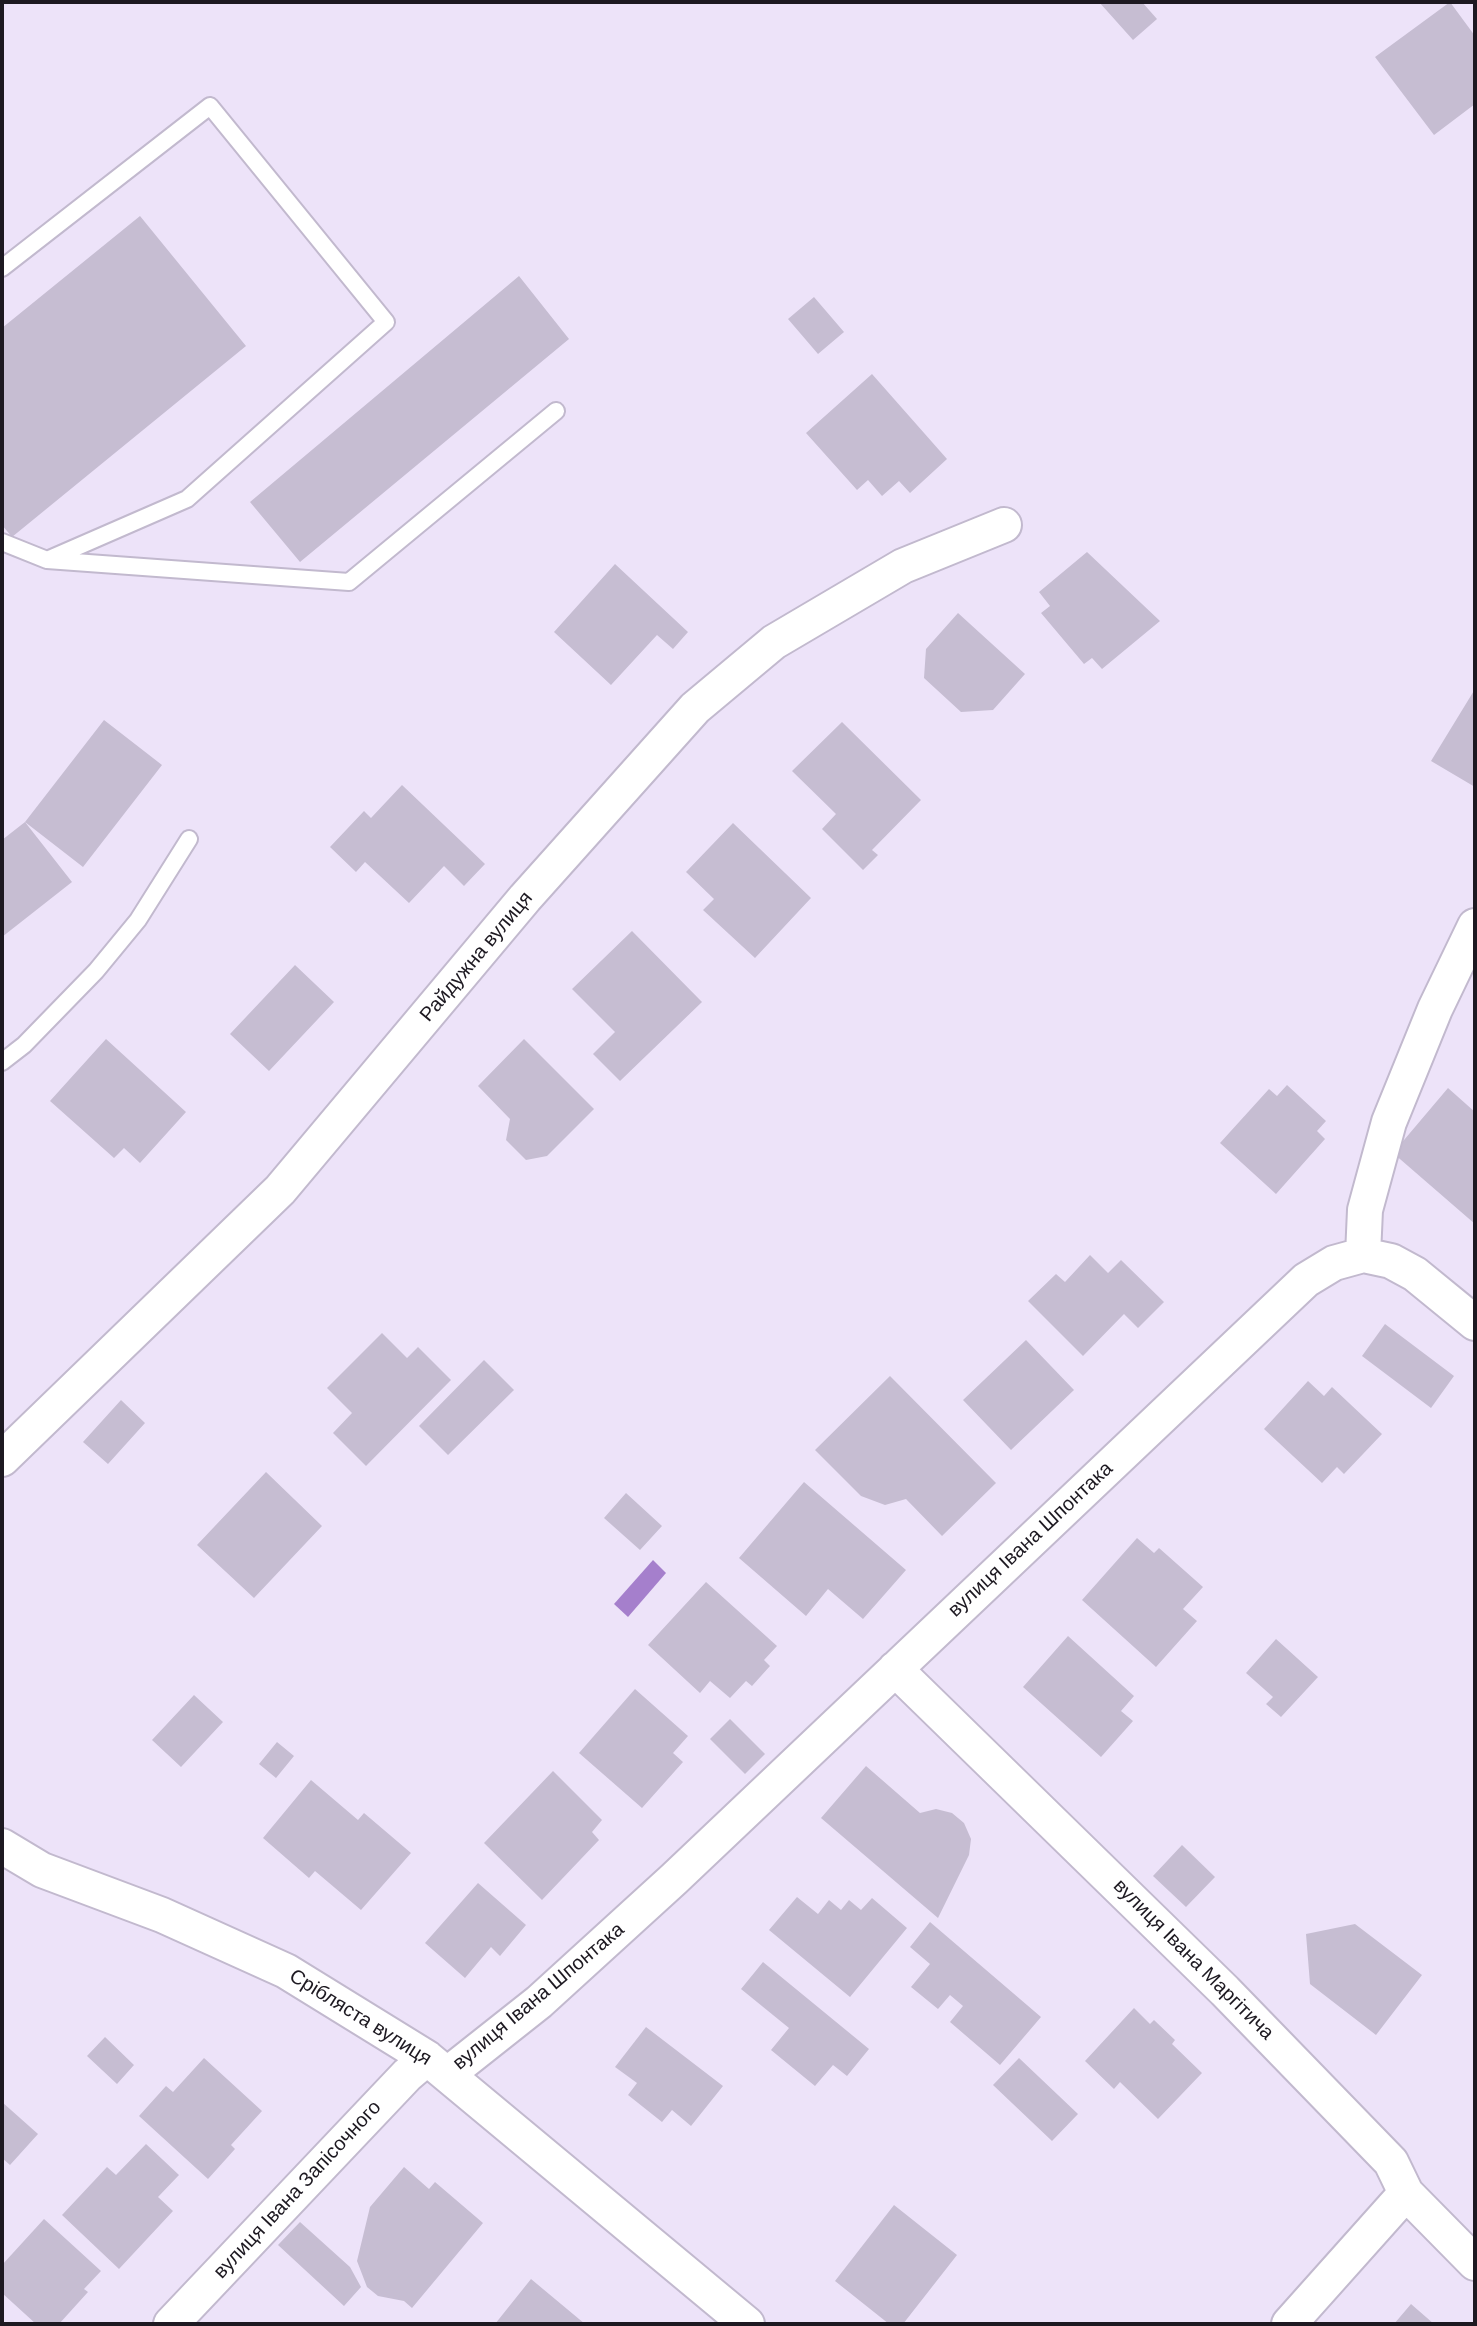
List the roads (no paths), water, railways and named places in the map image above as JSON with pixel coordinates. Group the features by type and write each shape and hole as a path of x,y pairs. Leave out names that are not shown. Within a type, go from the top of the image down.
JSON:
{"street":[{"name":"Райдужна вулиця","path":"2,1459 280,1190 525,898 695,708 774,642 903,566 1004,525"},
{"path":"1475,926 1435,1009 1389,1122 1365,1210 1363,1255 1391,1261 1415,1274 1475,1323"},
{"name":"вулиця Івана Шпонтака","path":"438,2066 550,1992 1306,1280 1334,1263 1363,1255"},
{"name":"вулиця Івана Маргітича","path":"895,1669 1236,2002 1391,2162 1406,2193 1475,2263"},
{"name":"Срібляста вулиця","path":"2,1846 42,1870 162,1915 286,1971 438,2066 747,2324"},
{"name":"вулиця Івана Запісочного","path":"171,2324 407,2075 438,2066"},
{"path":"1289,2324 1406,2193"}],"lane":[{"path":"2,268 210,106 386,322 187,499 47,560"},
{"path":"2,542 47,560 349,582 556,411"},
{"path":"2,1062 24,1045 96,971 138,920 189,839"}]}
